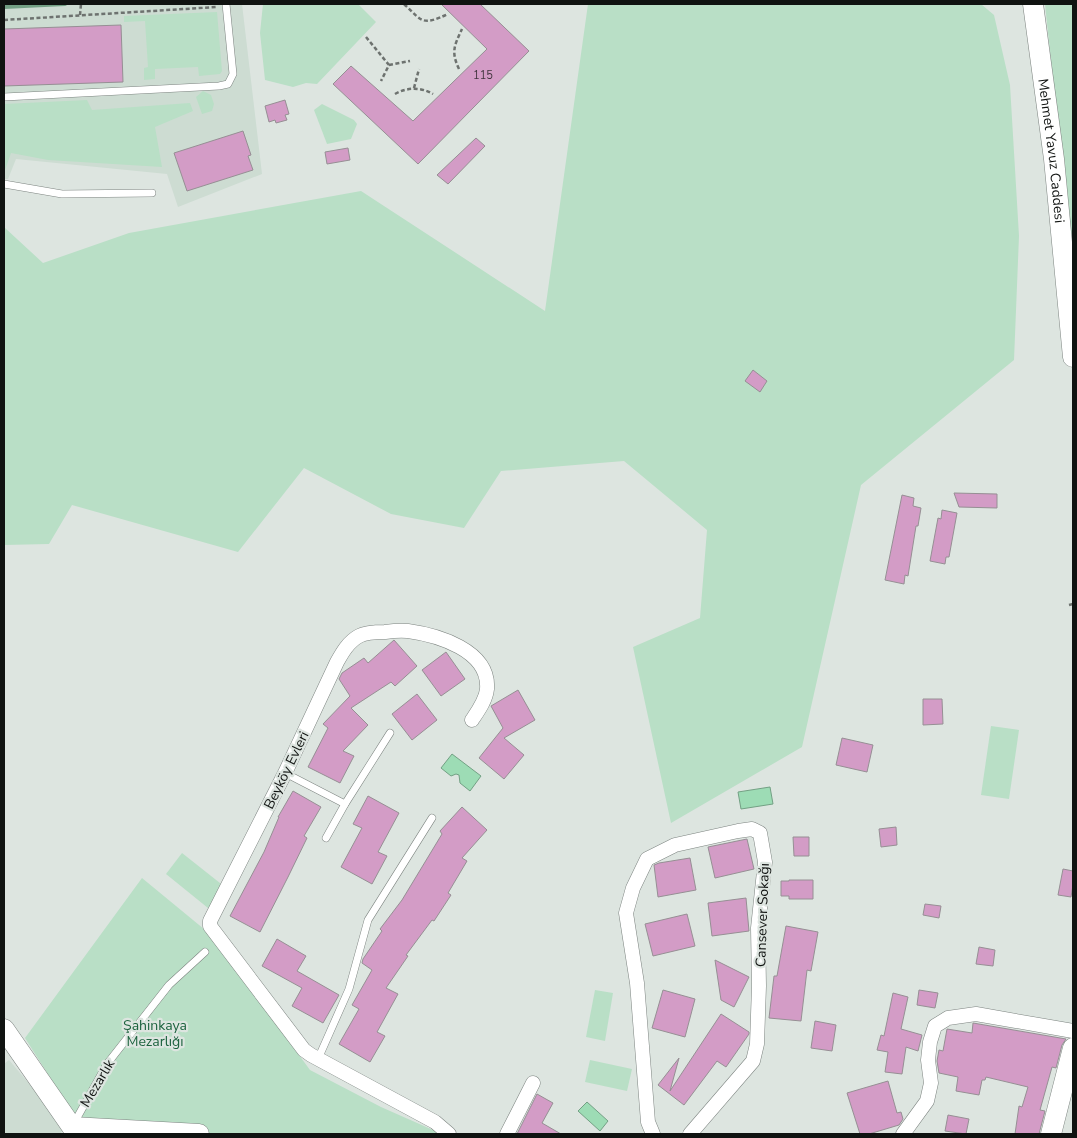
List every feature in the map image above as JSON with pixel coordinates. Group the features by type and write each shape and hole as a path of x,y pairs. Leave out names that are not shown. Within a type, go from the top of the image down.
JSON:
{"street":[{"name":"Mehmet Yavuz Caddesi","path":"1033,4 1054,158 1073,357"},
{"name":"Beyköy Evleri","path":"449,1134 435,1122 304,1050 210,923 285,773 337,662 346,647 359,636 374,632 406,630 437,637 460,646 472,654 484,671 487,688 480,707 472,720"},
{"name":"Cansever Sokağı","path":"653,1134 648,1122 637,983 626,913 633,888 647,859 675,845 752,829 760,833 765,862 758,928 757,1044 753,1061 690,1134"},
{"path":"903,1134 927,1101 931,1083 928,1060 930,1042 935,1026 948,1018 976,1014 1073,1031"},
{"path":"7,1042 71,1131 199,1134"},
{"path":"1052,1134 1073,1048"},
{"path":"507,1134 533,1083"}],"lane":[{"path":"4,97 228,84 234,74 226,5"},
{"path":"4,184 62,194 152,193"},
{"path":"326,838 390,733"},
{"path":"285,773 345,804"},
{"path":"318,1059 349,989 368,920 432,818"},
{"name":"Mezarlık","path":"71,1131 112,1057 169,985 205,952"}],"path":[{"path":"80,15 81,4"},
{"path":"404,4 420,20 428,22 448,14"},
{"path":"4,20 226,5"},
{"path":"459,69 453,52 462,29"},
{"path":"366,36 389,64"},
{"path":"389,64 410,61"},
{"path":"381,82 389,64"},
{"path":"414,88 419,69"},
{"path":"395,94 414,88 434,94"}],"shaded area":[{"path":"4,4 242,4 262,174 178,207 167,174 16,159 8,179 4,179"},
{"path":"452,754 481,776 470,791 460,783 459,775 451,776 441,768"},
{"path":"770,787 773,804 741,809 738,792"},
{"path":"9,1060 63,1124 61,1134 4,1134 4,1064"},
{"path":"587,1102 608,1121 600,1131 578,1111"}],"green space":[{"path":"263,4 358,4 376,22 317,84 306,83 293,87 265,80 260,33"},
{"path":"588,4 981,4 994,15 1010,85 1019,236 1014,360 861,485 802,747 671,823 633,647 700,618 707,530 624,461 501,471 464,528 391,514 304,468 238,552 72,505 49,544 4,545 4,227 43,263 129,233 361,191 545,311"},
{"path":"1045,4 1073,4 1073,271"},
{"path":"217,12 222,71 220,74 199,76 198,67 155,69 155,79 144,80 144,68 148,67 145,21 124,22 124,16"},
{"path":"203,91 211,95 214,104 212,111 202,114 196,97"},
{"path":"87,100 92,110 190,103 193,111 155,127 162,167 48,160 11,153 4,171 4,104"},
{"path":"322,104 354,120 357,124 351,139 327,144 314,110"},
{"path":"991,726 1019,730 1009,799 981,795"},
{"path":"182,853 225,887 208,908 166,874"},
{"name":"Şahinkaya Mezarlığı","path":"142,878 210,934 310,1070 381,1107 439,1134 86,1134 25,1038"},
{"path":"595,990 613,993 605,1041 586,1037"},
{"path":"590,1060 632,1069 627,1091 585,1082"}],"building":[{"path":"441,4 480,4 529,51 418,164 333,84 351,66 413,121 487,49"},
{"path":"121,25 123,82 4,86 4,29"},
{"path":"285,100 289,114 285,115 287,120 276,123 275,120 269,122 265,106"},
{"path":"243,131 251,155 248,156 253,170 187,191 174,153"},
{"path":"476,138 485,146 448,184 437,175"},
{"path":"348,148 350,160 327,164 325,152"},
{"path":"753,370 767,381 760,392 745,381"},
{"path":"954,493 997,494 997,508 959,507"},
{"path":"902,495 914,498 913,506 921,508 918,526 916,526 908,576 905,575 904,584 885,580"},
{"path":"942,510 957,513 949,557 946,557 945,564 930,561 938,518 941,519"},
{"path":"394,640 417,666 395,686 391,682 351,708 368,725 343,751 354,756 340,783 308,767 328,728 323,724 350,696 339,679 342,673 364,658 368,663"},
{"path":"446,652 465,679 441,696 422,670"},
{"path":"518,690 535,720 504,738 524,755 504,779 479,758 503,728 491,706"},
{"path":"417,694 437,720 412,740 392,714"},
{"path":"923,699 942,699 943,724 923,725"},
{"path":"842,738 873,745 867,772 836,765"},
{"path":"293,791 321,807 304,836 307,838 260,932 230,916 264,852 278,817"},
{"path":"368,796 399,813 378,852 387,856 372,884 341,867 362,828 353,824"},
{"path":"462,807 487,830 462,858 467,861 448,893 451,895 434,921 432,920 406,955 408,956 386,988 398,994 377,1032 385,1036 370,1062 339,1044 359,1009 352,1005 372,970 362,963 363,959 382,931 380,929 402,900 442,834 440,831"},
{"path":"896,827 897,845 881,847 879,829"},
{"path":"793,837 809,837 809,856 794,856"},
{"path":"747,839 754,869 715,878 708,847"},
{"path":"690,858 696,890 658,897 654,865"},
{"path":"1063,869 1073,871 1071,897 1058,895"},
{"path":"813,880 813,899 789,899 789,896 781,896 781,881"},
{"path":"746,898 749,931 712,936 708,903"},
{"path":"925,904 941,906 939,918 923,915"},
{"path":"687,914 695,946 653,956 645,924"},
{"path":"786,926 818,932 811,971 807,970 801,1021 769,1018 774,976 777,976"},
{"path":"277,939 306,956 297,971 339,995 323,1023 292,1006 302,988 262,966"},
{"path":"979,947 995,950 993,966 976,964"},
{"path":"715,960 749,977 734,1007 721,1000"},
{"path":"663,990 695,999 685,1037 652,1028"},
{"path":"919,990 938,993 935,1008 917,1005"},
{"path":"893,993 908,997 901,1029 922,1035 918,1051 906,1047 902,1074 885,1072 888,1052 877,1050 881,1035 884,1036"},
{"path":"721,1014 749,1032 749,1034 726,1067 717,1061 684,1105 658,1085 679,1058 670,1091"},
{"path":"815,1021 836,1025 832,1051 811,1048"},
{"path":"973,1023 1066,1039 1062,1045 1056,1068 1052,1067 1040,1110 1045,1111 1039,1134 1015,1134 1019,1106 1022,1107 1028,1087 986,1077 985,1080 982,1080 979,1095 956,1091 958,1077 939,1073 937,1061 939,1050 943,1051 947,1029 972,1033"},
{"path":"888,1081 897,1113 901,1112 903,1119 899,1125 869,1134 860,1134 847,1093"},
{"path":"537,1094 553,1103 542,1123 561,1134 517,1134"},
{"path":"948,1115 969,1119 966,1134 945,1131"}],"waterway":[{"path":"4,7 65,4"}]}
